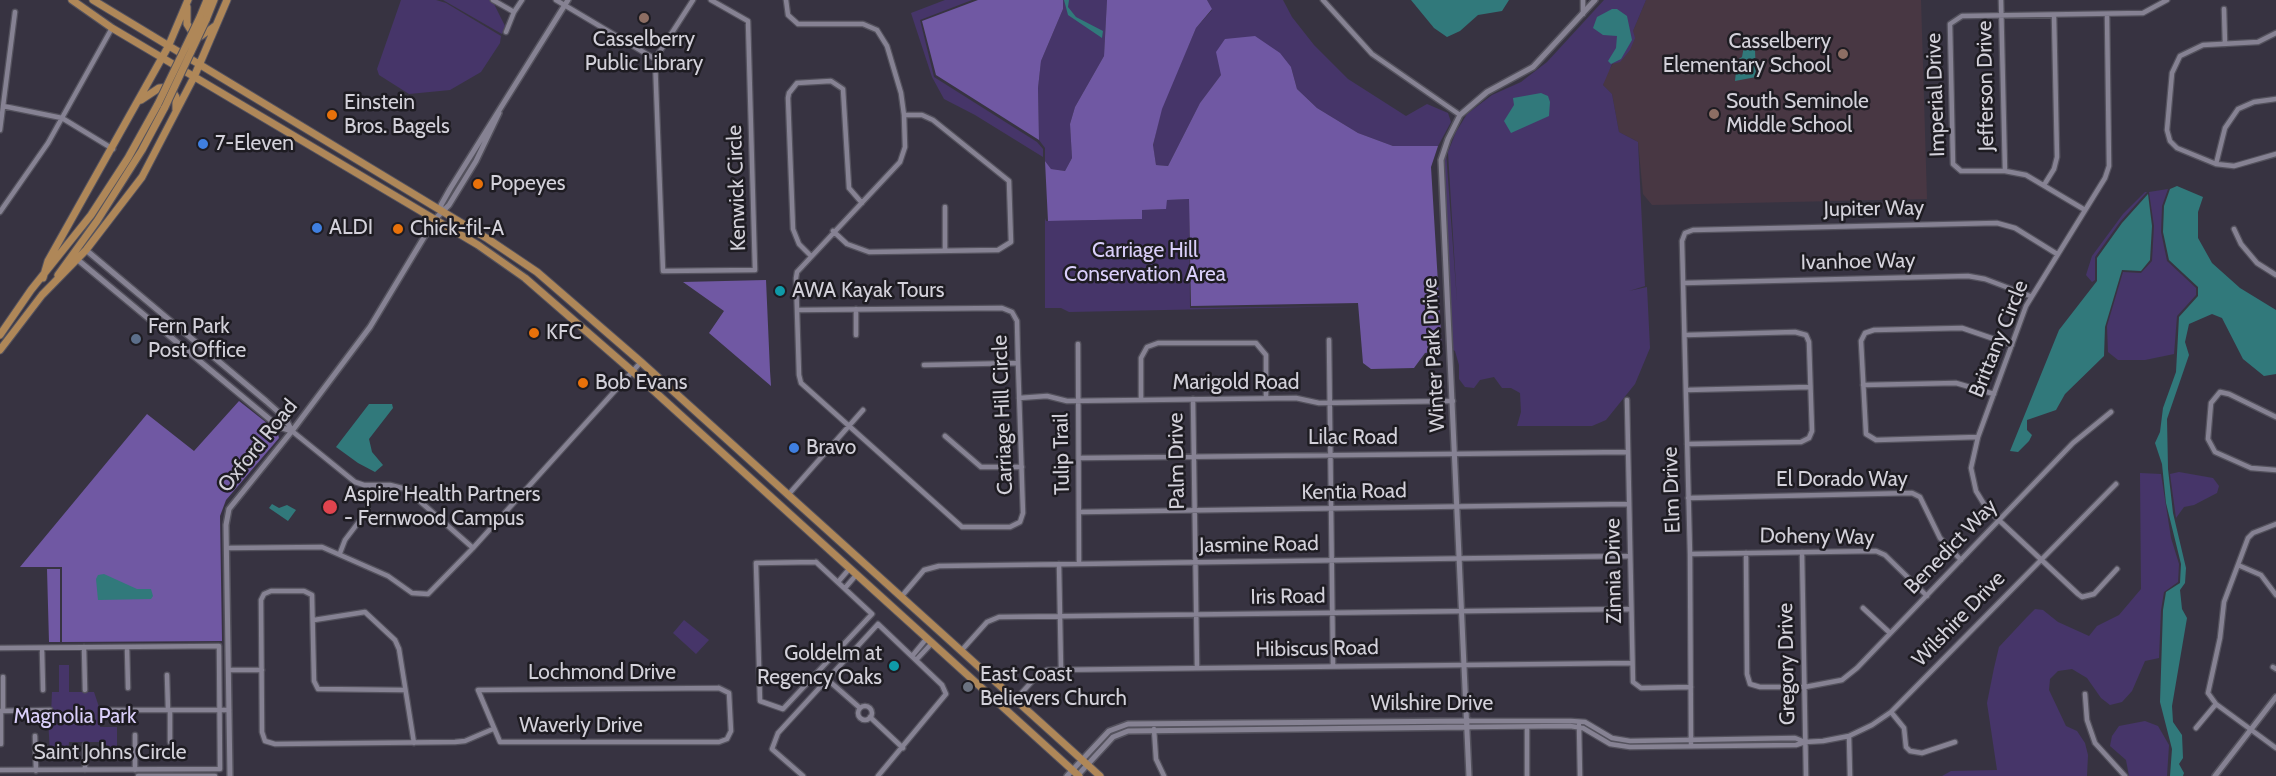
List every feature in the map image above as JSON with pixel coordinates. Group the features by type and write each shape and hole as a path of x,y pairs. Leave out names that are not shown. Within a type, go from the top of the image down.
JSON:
{"main road":[{"path":"72,0 112,28 435,219 525,278 857,574 1075,775"},
{"path":"93,0 509,252 545,279 641,362 1100,776"},
{"path":"203,19 207,0"},
{"path":"0,350 48,290 120,185 214,0"},
{"path":"48,290 78,260 142,177 200,66 227,0"},
{"path":"43,278 48,261 113,149 168,47 188,1"},
{"path":"188,1 187,24 194,35 201,36 208,33 221,19"},
{"path":"139,101 159,88 170,87 176,97 175,115"},
{"path":"0,335 110,187 161,105"},
{"path":"525,278 545,279"},
{"path":"539,291 547,289 567,296"},
{"path":"766,493 788,495"},
{"path":"785,509 794,506 803,508"},
{"path":"930,640 948,650 961,651"},
{"path":"955,663 964,661 981,670"}],"street":[{"path":"493,0 514,12"},
{"path":"506,32 522,0"},
{"path":"556,0 566,3 655,59 693,0"},
{"name":"Kenwick Circle","path":"655,59 663,271 754,270 748,21 711,0"},
{"path":"786,0 788,15 798,24 863,24 877,30 887,46 901,93 904,147 900,162 810,255 797,272 801,383 849,426"},
{"path":"1323,0 1372,54 1460,115"},
{"path":"1583,0 1583,14"},
{"name":"Winter Park Drive","path":"1469,776 1464,611 1441,172 1444,149 1460,115 1487,92 1533,67 1595,0"},
{"name":"Jefferson Drive","path":"2001,0 2005,171"},
{"path":"2001,16 2144,13 2167,0"},
{"name":"Oxford Road","path":"229,773 226,548 229,509 292,431 370,327 435,219 449,205 476,161 500,113 566,3"},
{"path":"2224,9 2225,44"},
{"path":"0,130 15,12"},
{"name":"Brittany Circle","path":"2107,14 2111,156 2104,178 2030,296 1971,460 1973,482 1980,500 1998,521 2082,597 2094,594 2117,569"},
{"path":"2044,185 2054,169 2057,157 2054,15"},
{"name":"Imperial Drive","path":"2001,16 1962,16 1952,21 1949,30 1952,160 1957,169 1966,172 2005,171"},
{"path":"0,212 62,118 112,28"},
{"path":"2276,33 2258,42 2193,47 2180,56 2172,74 2167,130 2170,141 2177,148 2216,164 2234,166 2276,154"},
{"path":"810,255 799,244 793,229 788,98 797,83 831,81 843,89 848,183 852,194 862,203"},
{"path":"2216,164 2225,128 2238,109 2254,102 2276,99"},
{"path":"3,106 62,118 113,149"},
{"path":"833,231 846,244 860,251 998,250 1008,246 1012,236 1011,188 1005,176 933,120 922,115 904,115"},
{"path":"341,165 347,155"},
{"path":"2005,171 2026,175 2085,210"},
{"path":"945,207 945,251"},
{"name":"Jupiter Way","path":"1685,233 1693,230 1997,223 2015,228 2057,254"},
{"path":"2234,229 2241,244 2257,263 2276,275"},
{"name":"Elm Drive","path":"1685,233 1682,241 1690,554 1691,746"},
{"path":"86,250 248,386 285,418 292,431 355,482 368,485 390,484 406,489 473,548"},
{"path":"78,260 279,428 292,431"},
{"name":"Ivanhoe Way","path":"1683,283 1968,276 1985,279 2030,296"},
{"path":"121,296 129,286"},
{"path":"143,315 151,304"},
{"name":"Carriage Hill Circle","path":"797,309 1007,309 1017,321 1023,513 1020,522 1010,527 962,527 849,426"},
{"path":"856,309 856,334"},
{"path":"160,329 168,319"},
{"path":"1978,437 1876,440 1866,434 1861,341 1865,333 1874,330 1962,328 2012,345"},
{"path":"1685,335 1795,332 1806,335 1809,342 1812,431 1809,438 1802,442 1687,444"},
{"path":"1329,340 1333,665"},
{"path":"1141,400 1141,358 1147,347 1158,343 1249,342 1260,345 1266,355 1266,398"},
{"name":"Tulip Trail","path":"1078,344 1079,563"},
{"path":"226,548 314,546 340,553 388,576 412,593 422,595 436,588 641,362"},
{"path":"924,365 1018,363"},
{"path":"1863,385 1956,383 1994,394"},
{"path":"240,396 248,386"},
{"path":"1686,390 1810,387"},
{"path":"2276,417 2229,394 2220,392 2211,403 2208,439 2211,448 2224,456 2251,468 2276,470"},
{"name":"Marigold Road","path":"1019,398 1047,396 1078,402 1266,398 1296,398 1330,403 1453,401"},
{"name":"Palm Drive","path":"1192,399 1197,667"},
{"name":"Zinnia Drive","path":"1627,400 1633,682 1641,688 1691,687"},
{"path":"788,495 863,410"},
{"name":"Benedict Way","path":"1746,553 1748,679 1753,686 1805,687 1842,680 1927,596 2073,443 2112,412"},
{"path":"945,436 981,467 1022,467"},
{"name":"Lilac Road","path":"1079,458 1628,452"},
{"name":"Wilshire Drive","path":"1579,725 1620,747 1796,745 1849,736 1872,726 1891,712 2039,558 2116,484"},
{"path":"340,553 345,540 367,512 368,485"},
{"name":"El Dorado Way","path":"1688,498 1912,494 1920,498 1940,538 1961,561"},
{"name":"Kentia Road","path":"1080,512 1629,504"},
{"path":"2276,524 2253,533 2248,538 2224,602 2220,638 2208,686 2210,700 2276,748"},
{"name":"Gregory Drive","path":"1802,552 1806,776"},
{"name":"Doheny Way","path":"1690,554 1881,552 1927,596"},
{"name":"Jasmine Road","path":"901,597 924,570 931,567 1630,556"},
{"path":"783,710 760,701 756,563 816,562 872,614 878,624 915,657 942,685 946,694 878,776"},
{"path":"1059,564 1061,669"},
{"path":"2238,565 2261,575 2276,595"},
{"path":"838,582 850,568"},
{"path":"845,588 857,574"},
{"path":"229,670 262,670 261,600 264,594 271,591 308,592 313,599 314,681 318,689 404,690"},
{"path":"1863,608 1890,633"},
{"name":"Iris Road","path":"961,651 992,619 1631,609"},
{"path":"314,620 335,619 360,610 370,615 398,644 404,690 413,724 414,743"},
{"path":"783,710 872,614"},
{"path":"802,776 772,749 778,733 878,624"},
{"path":"915,657 930,640"},
{"path":"219,646 219,769"},
{"path":"0,648 229,646"},
{"path":"84,647 85,690"},
{"path":"127,647 128,688"},
{"path":"42,648 43,690"},
{"name":"Hibiscus Road","path":"1015,700 1041,672 1061,669 1632,663"},
{"name":"Waverly Drive","path":"262,670 262,732 266,741 275,744 465,741 492,729 497,740 505,743 719,742 727,739"},
{"path":"167,675 170,742"},
{"path":"0,744 3,677"},
{"path":"828,680 860,708 869,708 870,717 903,748"},
{"name":"Lochmond Drive","path":"492,729 478,690 727,690 730,697 730,731 727,739"},
{"path":"2085,694 2087,720 2095,743 2125,776"},
{"path":"2215,776 2276,697"},
{"path":"2196,728 2216,704"},
{"path":"860,708 860,718 870,717"},
{"path":"1,711 50,710"},
{"path":"104,710 229,710"},
{"path":"783,710 787,723"},
{"path":"1891,712 1904,728 1906,747 1910,751 1922,753 1955,742"},
{"path":"1404,720 1404,728"},
{"name":"Wilshire Drive","path":"1109,731 1120,725 1154,723 1404,720 1469,724 1579,725 1621,741 1795,738 1805,742"},
{"path":"1304,721 1305,729"},
{"path":"1154,723 1156,759 1164,776"},
{"name":"Wilshire Drive","path":"1113,737 1128,731 1404,728 1469,724"},
{"path":"1527,724 1527,776"},
{"path":"1579,725 1580,776"},
{"path":"1075,775 1084,762 1109,731 1113,737 1084,762"},
{"path":"135,735 135,770"},
{"path":"36,736 36,771"},
{"path":"1849,736 1850,776"},
{"path":"85,745 86,770"},
{"name":"Saint Johns Circle","path":"0,770 219,769 229,773"},
{"path":"138,776 215,776"}],"shaded area":[{"path":"978,0 1063,0 1063,9 1041,61 1038,88 1039,140 936,75 922,21"},
{"path":"1064,0 1069,0 1068,7 1076,17 1103,31 1102,38 1068,15"},
{"path":"1107,0 1207,0 1212,9 1196,28 1162,109 1153,145 1156,165 1168,166 1200,103 1221,75 1216,52 1225,39 1255,36 1280,53 1291,67 1297,89 1317,108 1358,133 1393,146 1438,146 1431,167 1442,350 1425,353 1414,368 1371,369 1363,363 1358,303 1191,306 1189,199 1167,200 1166,209 1142,210 1142,219 1048,221 1045,161 1051,169 1065,171 1072,158 1070,124 1075,107 1104,56"},
{"path":"1411,0 1509,0 1502,11 1478,15 1460,31 1447,37 1434,28"},
{"path":"1646,0 1921,0 1927,199 1652,205 1643,194 1638,142 1619,132 1612,94 1603,85 1606,75 1633,31"},
{"path":"1612,9 1617,9 1627,16 1632,40 1621,59 1611,64 1608,61 1616,48 1617,36 1603,35 1593,28 1597,17"},
{"path":"1744,46 1755,49 1756,77 1735,81 1736,71 1731,64 1742,57"},
{"path":"1541,93 1548,96 1549,116 1511,133 1504,121 1514,105 1513,98"},
{"path":"2177,186 2203,197 2198,212 2198,238 2212,263 2240,288 2276,310 2276,374 2264,376 2243,359 2222,318 2212,314 2189,324 2185,342 2189,355 2167,419 2168,469 2173,513 2186,568 2185,583 2180,590 2182,609 2187,618 2172,706 2173,722 2182,735 2183,758 2179,764 2184,773 2183,776 2170,776 2172,749 2160,702 2163,610 2166,592 2180,583 2181,564 2166,503 2162,464 2155,443 2160,432 2163,408 2176,372 2179,317 2198,296 2198,287 2169,260 2163,232 2164,206 2170,189"},
{"path":"2148,194 2152,226 2150,260 2141,271 2122,270 2105,327 2104,356 2065,394 2056,410 2027,420 2027,430 2032,435 2029,441 2018,452 2010,451 2059,330 2097,281 2097,258 2122,223"},
{"path":"766,280 771,386 709,333 724,311 683,282"},
{"path":"239,401 277,431 279,438 226,500 220,516 222,641 62,642 62,567 20,567 147,414 194,451"},
{"path":"369,404 392,404 393,408 369,439 372,452 383,465 375,472 336,447"},
{"path":"272,504 279,508 287,505 296,510 288,521 269,508"},
{"path":"47,569 60,569 60,642 49,642"},
{"path":"104,574 137,589 151,589 153,596 151,599 98,600 96,579 98,575"}],"green space":[{"path":"401,0 436,0 446,3 501,36 500,43 481,72 450,90 409,94 379,75 377,69"},
{"path":"443,0 492,0 505,26 502,34"},
{"path":"945,0 972,0 920,20 934,77 1037,142 1043,149 1043,157 975,115 944,99 932,77 911,13"},
{"path":"1063,0 1107,0 1104,56 1075,107 1070,124 1072,158 1065,171 1051,169 1045,161 1045,148 1039,140 1038,88 1041,61 1063,9"},
{"path":"1207,0 1283,0 1292,17 1314,45 1348,79 1406,116 1427,104 1448,113 1451,122 1438,146 1393,146 1358,133 1317,108 1297,89 1291,67 1221,75 1200,103 1168,166 1156,165 1153,146 1161,109 1196,28 1212,10"},
{"path":"1604,0 1646,0 1633,31 1635,38 1630,50 1620,62 1612,64 1603,85 1612,94 1619,132 1638,142 1645,286 1629,291 1647,287 1650,348 1635,384 1606,420 1592,426 1517,426 1521,412 1520,393 1511,388 1502,388 1494,377 1480,380 1474,388 1465,387 1459,379 1459,365 1455,351 1452,349 1444,161 1446,152 1457,302 1448,152 1456,132 1467,114 1492,95 1521,82 1547,62"},
{"path":"2168,189 2162,206 2161,232 2167,261 2196,288 2196,295 2177,316 2174,354 2145,360 2118,360 2108,352 2107,326 2123,272 2141,273 2152,261 2154,226 2149,192"},
{"path":"2147,192 2120,222 2095,257 2095,280 2092,282 2086,275 2092,256 2123,214"},
{"name":"Carriage Hill Conservation Area","path":"1189,199 1190,308 1356,306 1069,312 1061,308 1045,308 1045,218 1046,221 1141,219 1141,210 1165,209 1167,200"},
{"path":"2179,472 2213,478 2219,486 2217,493 2194,505 2184,507 2176,518 2170,474"},
{"path":"2140,473 2161,474 2171,538 2179,564 2178,582 2164,592 2159,658 2145,661 2132,691 2122,702 2110,705 2101,698 2087,678 2072,669 2058,671 2050,679 2049,690 2066,726 2077,731 2085,743 2088,755 2087,776 1942,776 1951,771 1997,770 1987,703 1994,668 1999,647 2035,609 2043,610 2058,622 2089,636 2097,626 2119,615 2141,589"},
{"path":"684,620 709,640 696,654 673,633"},
{"name":"Magnolia Park","path":"59,665 69,665 69,692 94,692 99,707 100,727 117,727 117,755 100,755 100,742 69,742 68,753 50,753 48,718 51,714 52,692 59,692"},
{"path":"2145,721 2158,726 2169,745 2167,776 2129,776 2126,760 2110,746 2112,736 2119,726"}],"place":[{"name":"Casselberry Public Library","path":"644,18"},
{"name":"Casselberry Elementary School","path":"1843,54"},
{"name":"South Seminole Middle School","path":"1714,114"},
{"name":"Einstein Bros. Bagels","path":"332,115"},
{"name":"7-Eleven","path":"203,144"},
{"name":"Popeyes","path":"478,184"},
{"name":"ALDI","path":"317,228"},
{"name":"Chick-fil-A","path":"398,229"},
{"name":"AWA Kayak Tours","path":"780,291"},
{"name":"KFC","path":"534,333"},
{"name":"Fern Park Post Office","path":"136,339"},
{"name":"Bob Evans","path":"583,383"},
{"name":"Bravo","path":"794,448"},
{"name":"Aspire Health Partners - Fernwood Campus","path":"330,507"},
{"name":"Goldelm at Regency Oaks","path":"894,666"},
{"name":"East Coast Believers Church","path":"968,687"}]}
